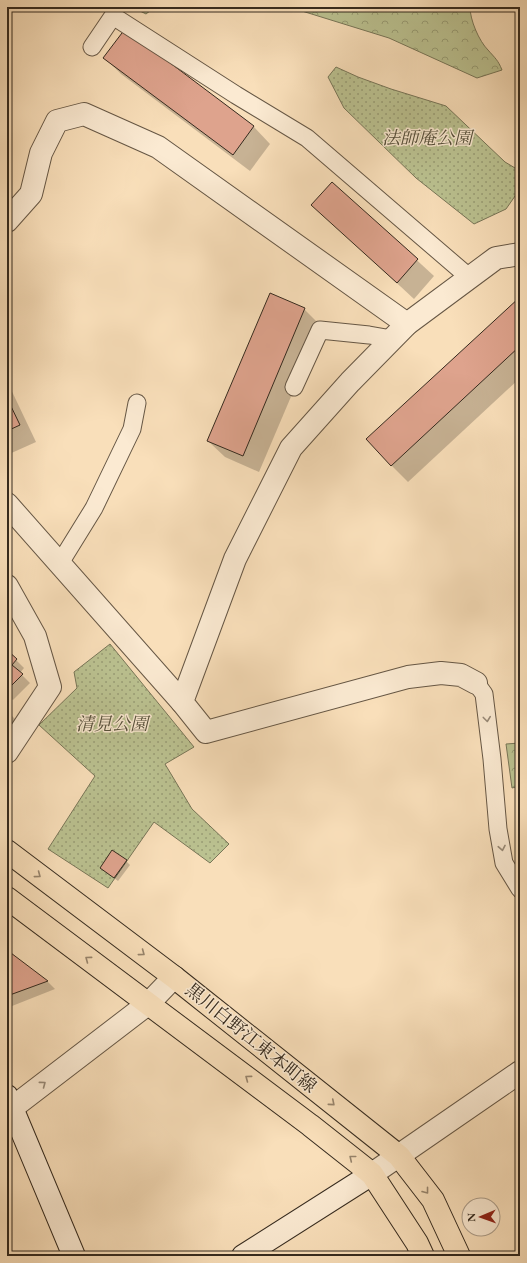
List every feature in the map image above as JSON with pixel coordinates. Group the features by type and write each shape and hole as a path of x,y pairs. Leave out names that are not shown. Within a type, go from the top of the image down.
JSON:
{"main road":[{"name":"黒川白野江東本町線","path":"7,851 174,977 399,1156 433,1200 459,1256"},
{"name":"黒川白野江東本町線","path":"7,898 149,1003 372,1174 417,1243 423,1256"}],"street":[{"path":"7,221 31,194 41,153 57,121 84,114 158,147 407,324"},
{"path":"182,702 235,559 291,448 350,382 407,324 496,258 520,254"},
{"path":"7,504 182,702 206,732 408,677 441,673 461,675 476,683"},
{"path":"7,586 35,636 50,687 7,752"},
{"path":"74,1256 9,1105 149,1003 174,977"},
{"path":"243,1256 372,1174 520,1072"}],"lane":[{"path":"92,47 113,16 236,95 307,138 470,278"},
{"path":"294,387 320,330 369,335 392,340"},
{"path":"60,563 97,501 132,429 137,403"},
{"path":"476,683 484,694 492,759 498,829 504,863 520,890"}],"green space":[{"path":"132,7 155,7 146,14"},
{"path":"289,7 470,7 473,24 478,36 498,61 502,70 477,78 389,38"},
{"name":"法師庵公園","path":"336,67 391,89 446,106 505,162 520,171 520,189 506,209 474,224 416,178 344,108 328,77"},
{"name":"清見公園","path":"110,644 194,747 165,764 192,809 229,844 210,863 154,822 108,888 48,849 95,776 39,725 77,688 74,672"},
{"path":"520,743 520,786 512,788 506,744"}],"building":[{"path":"125,29 254,126 233,155 103,58"},
{"path":"332,182 418,259 397,283 311,205"},
{"path":"270,293 305,308 243,456 207,441"},
{"path":"520,297 520,346 391,466 366,439"},
{"path":"7,398 20,425 7,431"},
{"path":"7,650 17,659 12,665 23,674 7,690"},
{"path":"112,850 127,860 114,878 100,868"},
{"path":"7,950 48,981 7,996"}]}
